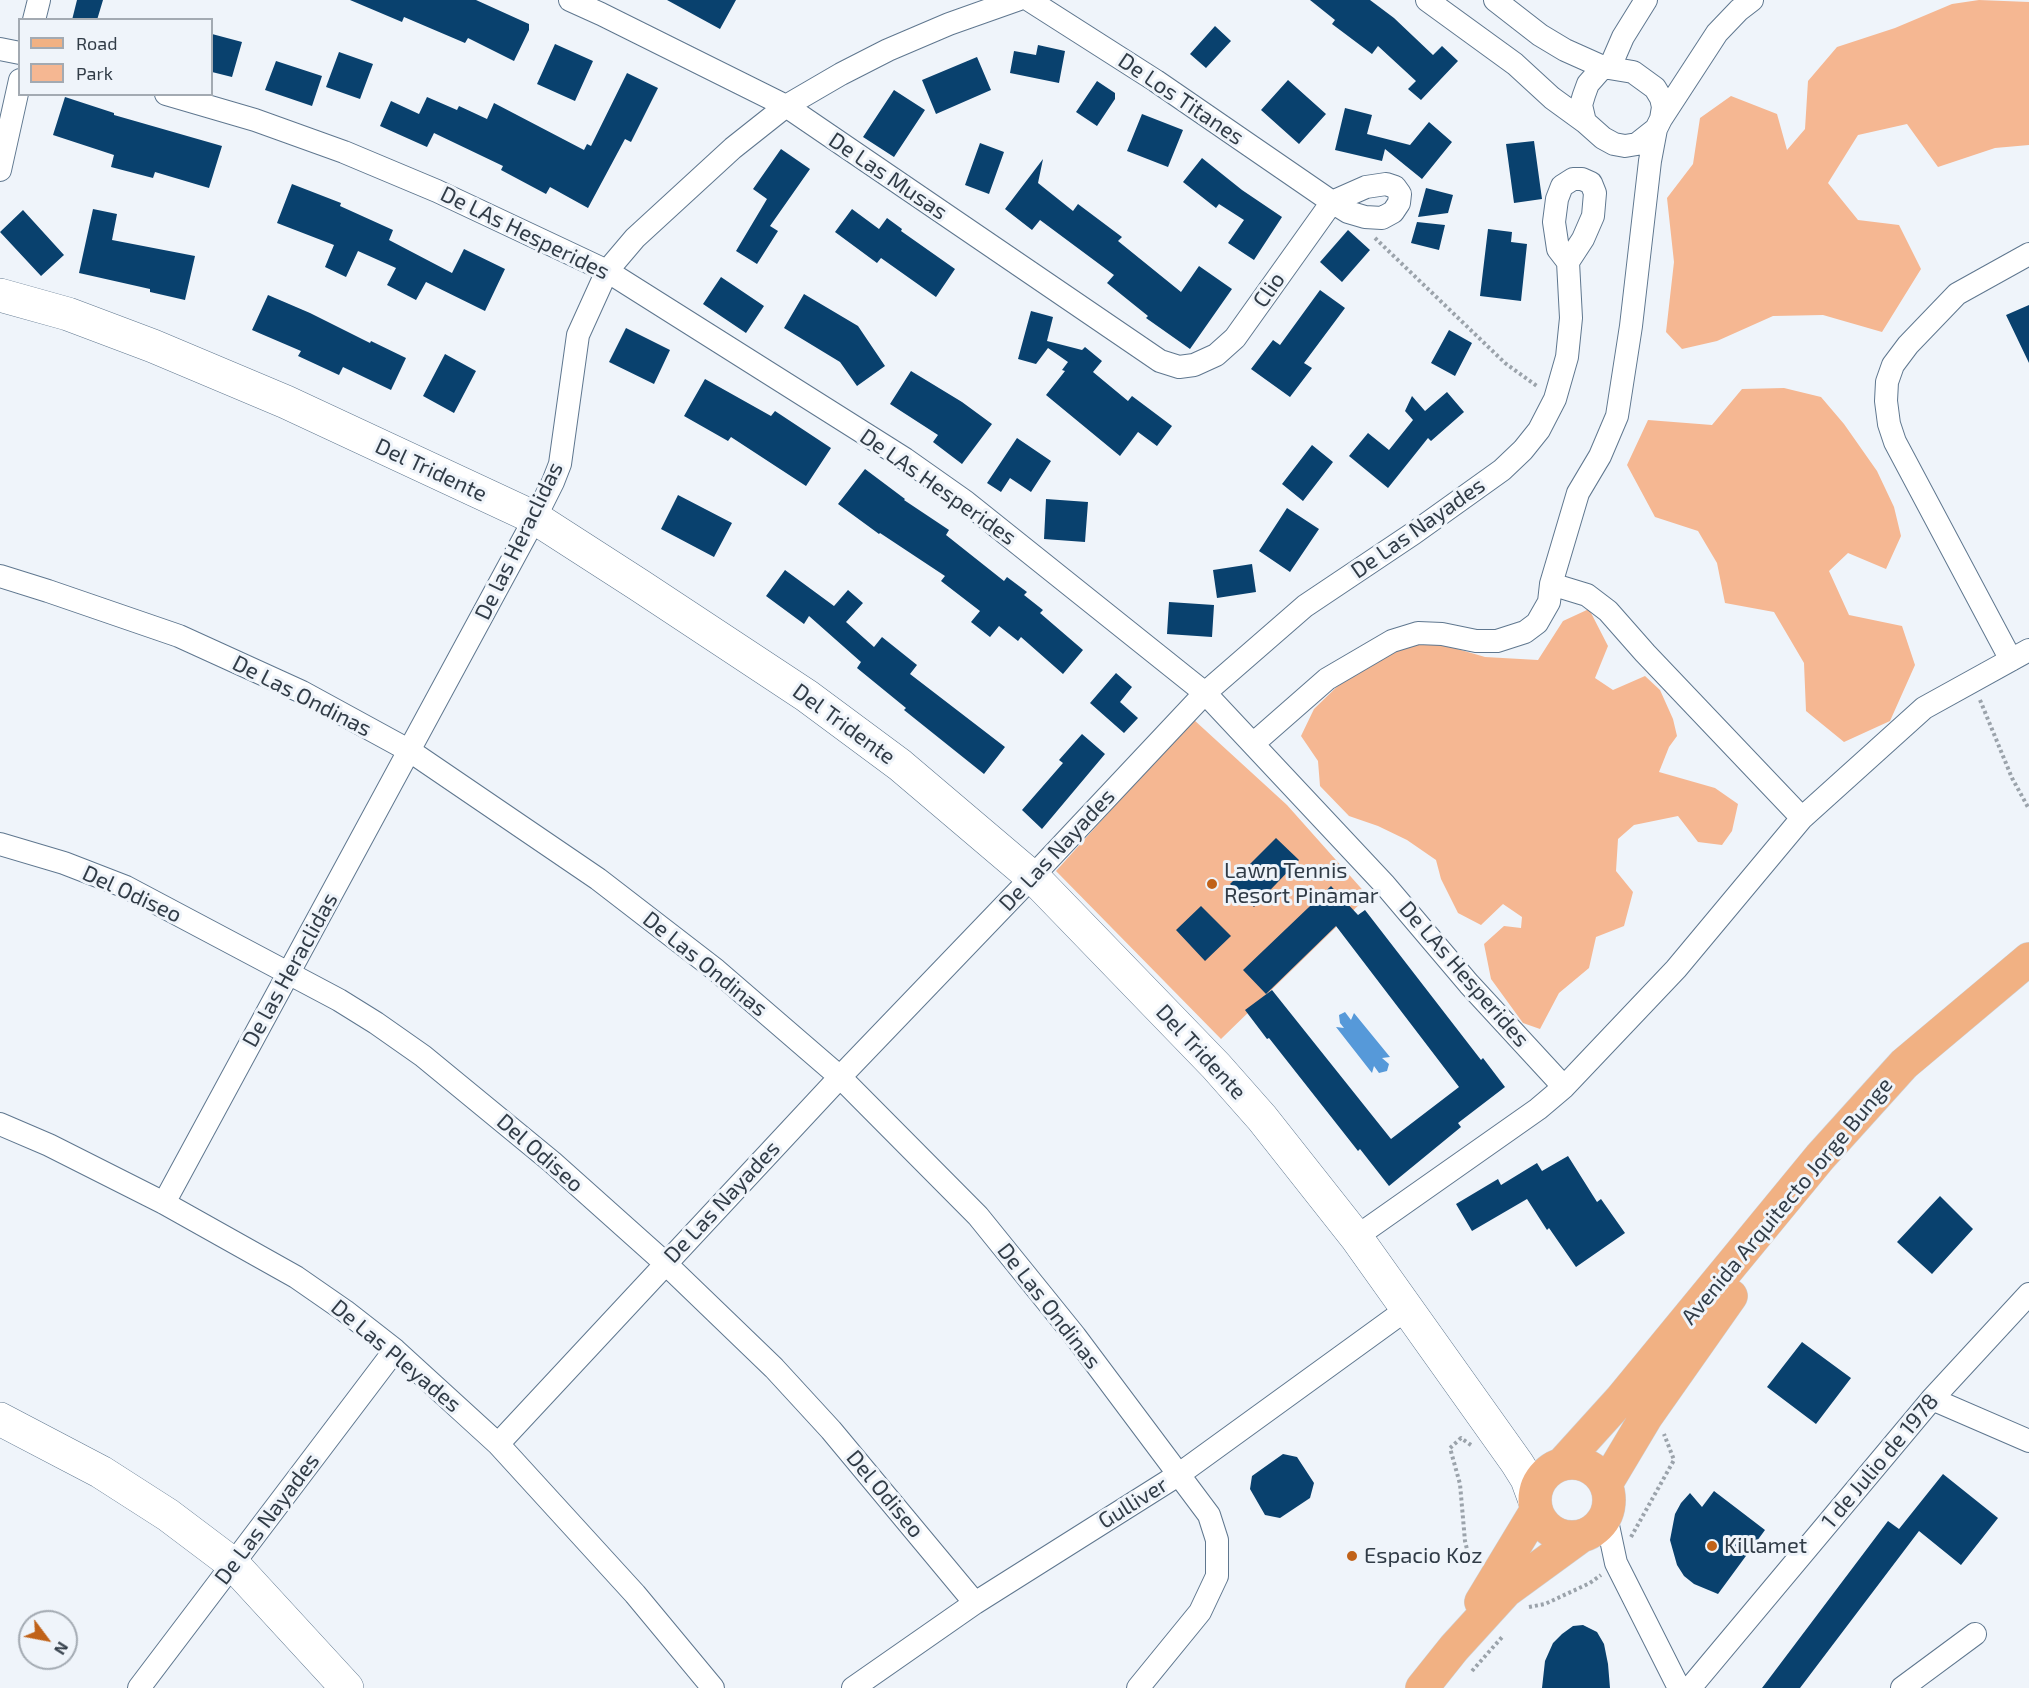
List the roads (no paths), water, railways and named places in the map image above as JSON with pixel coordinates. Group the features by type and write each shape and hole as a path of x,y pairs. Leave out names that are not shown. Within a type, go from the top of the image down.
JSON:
{"main road":[{"name":"Del Tridente","path":"0,295 68,314 153,346 286,402 535,518 807,696 900,765 1032,877 1216,1066 1262,1118 1356,1237 1494,1431 1527,1479 1535,1504"},
{"name":"Avenida Arquitecto Jorge Bunge","path":"1560,1465 1621,1399 1820,1157 1904,1064 2029,959"},
{"name":"Avenida Arquitecto Jorge Bunge","path":"1606,1484 1646,1417 1727,1301 1828,1179 1918,1081 2029,988"},
{"path":"0,1419 101,1472 168,1515 233,1564 347,1688"},
{"name":"Del Tridente","path":"1494,1431 1531,1456 1560,1465"},
{"path":"1422,1688 1454,1648 1506,1591 1580,1537 1599,1526 1606,1516 1609,1494 1599,1473 1576,1462 1560,1465 1540,1479 1535,1504 1454,1648"},
{"path":"1535,1504 1540,1521 1548,1530 1569,1538 1580,1537"}],"street":[{"path":"34,18 39,0"},
{"name":"De Las Musas","path":"570,0 786,106 1160,361 1179,367 1194,365"},
{"name":"De las Heraclidas","path":"164,1203 535,518 560,464 578,335 607,271 635,238 733,148 786,106 841,74 888,51 949,24 1017,0"},
{"name":"De Los Titanes","path":"1029,0 1156,81 1340,207"},
{"path":"1427,0 1515,64 1552,98 1603,138 1614,144 1626,146 1637,144 1659,124 1718,33 1739,10 1752,0"},
{"path":"1254,743 1327,679 1392,641 1418,633 1442,634 1476,641 1497,641 1525,632 1537,623 1549,602 1551,584 1578,493 1600,456 1617,416 1631,326 1650,161 1663,107 1661,98 1655,88 1633,72 1606,67 1565,50 1540,35 1495,0"},
{"path":"1585,122 1581,105 1588,84 1606,67 1646,0"},
{"path":"0,49 18,53"},
{"path":"0,170 18,89"},
{"name":"De LAs Hesperides","path":"173,96 255,120 344,152 437,191 607,271 905,459 966,501 1205,693 1385,885 1469,984 1564,1088"},
{"name":"Clio","path":"1194,365 1216,355 1235,338 1340,207"},
{"path":"1356,1237 1538,1109 1564,1088 1676,969 1802,818 1924,708 2020,655 1895,442 1889,424 1886,401 1887,382 1893,365 1908,345 1957,294 2029,254"},
{"name":"De Las Nayades","path":"498,1444 840,1077 1205,693 1305,606 1414,533 1502,470 1539,430 1555,399 1568,347 1571,318 1568,262"},
{"name":"De Las Ondinas","path":"0,576 179,636 302,692 410,751 598,879 716,970 840,1077 978,1216 1075,1336 1209,1515 1217,1540 1217,1576 1200,1612 1138,1688"},
{"path":"1551,584 1587,595 1608,611 1802,818"},
{"name":"Del Odiseo","path":"0,844 64,863 126,888 289,973 376,1023 423,1056 552,1162 665,1263 774,1368 831,1430 975,1603"},
{"name":"De Las Pleyades","path":"0,1124 49,1145 164,1203 296,1277 395,1350 498,1444 636,1594 713,1688"},
{"name":"1 de Julio de 1978","path":"1690,1688 1932,1399 2029,1294"},
{"name":"Gulliver","path":"865,1685 975,1603 1178,1474 1407,1309"},
{"name":"De Las Nayades","path":"139,1688 395,1350"},
{"path":"1932,1399 2029,1441"},
{"path":"1606,1516 1616,1563 1679,1688"},
{"path":"1902,1688 1975,1634"}],"water":[{"path":"1345,1012 1351,1020 1354,1013 1390,1057 1382,1058 1389,1064 1387,1071 1379,1073 1374,1066 1372,1073 1336,1027 1344,1028 1340,1023 1339,1015"}],"place":[{"name":"Lawn Tennis Resort Pinamar","path":"1212,884"},
{"name":"Killamet","path":"1712,1546"},
{"name":"Espacio Koz","path":"1352,1556"}]}
